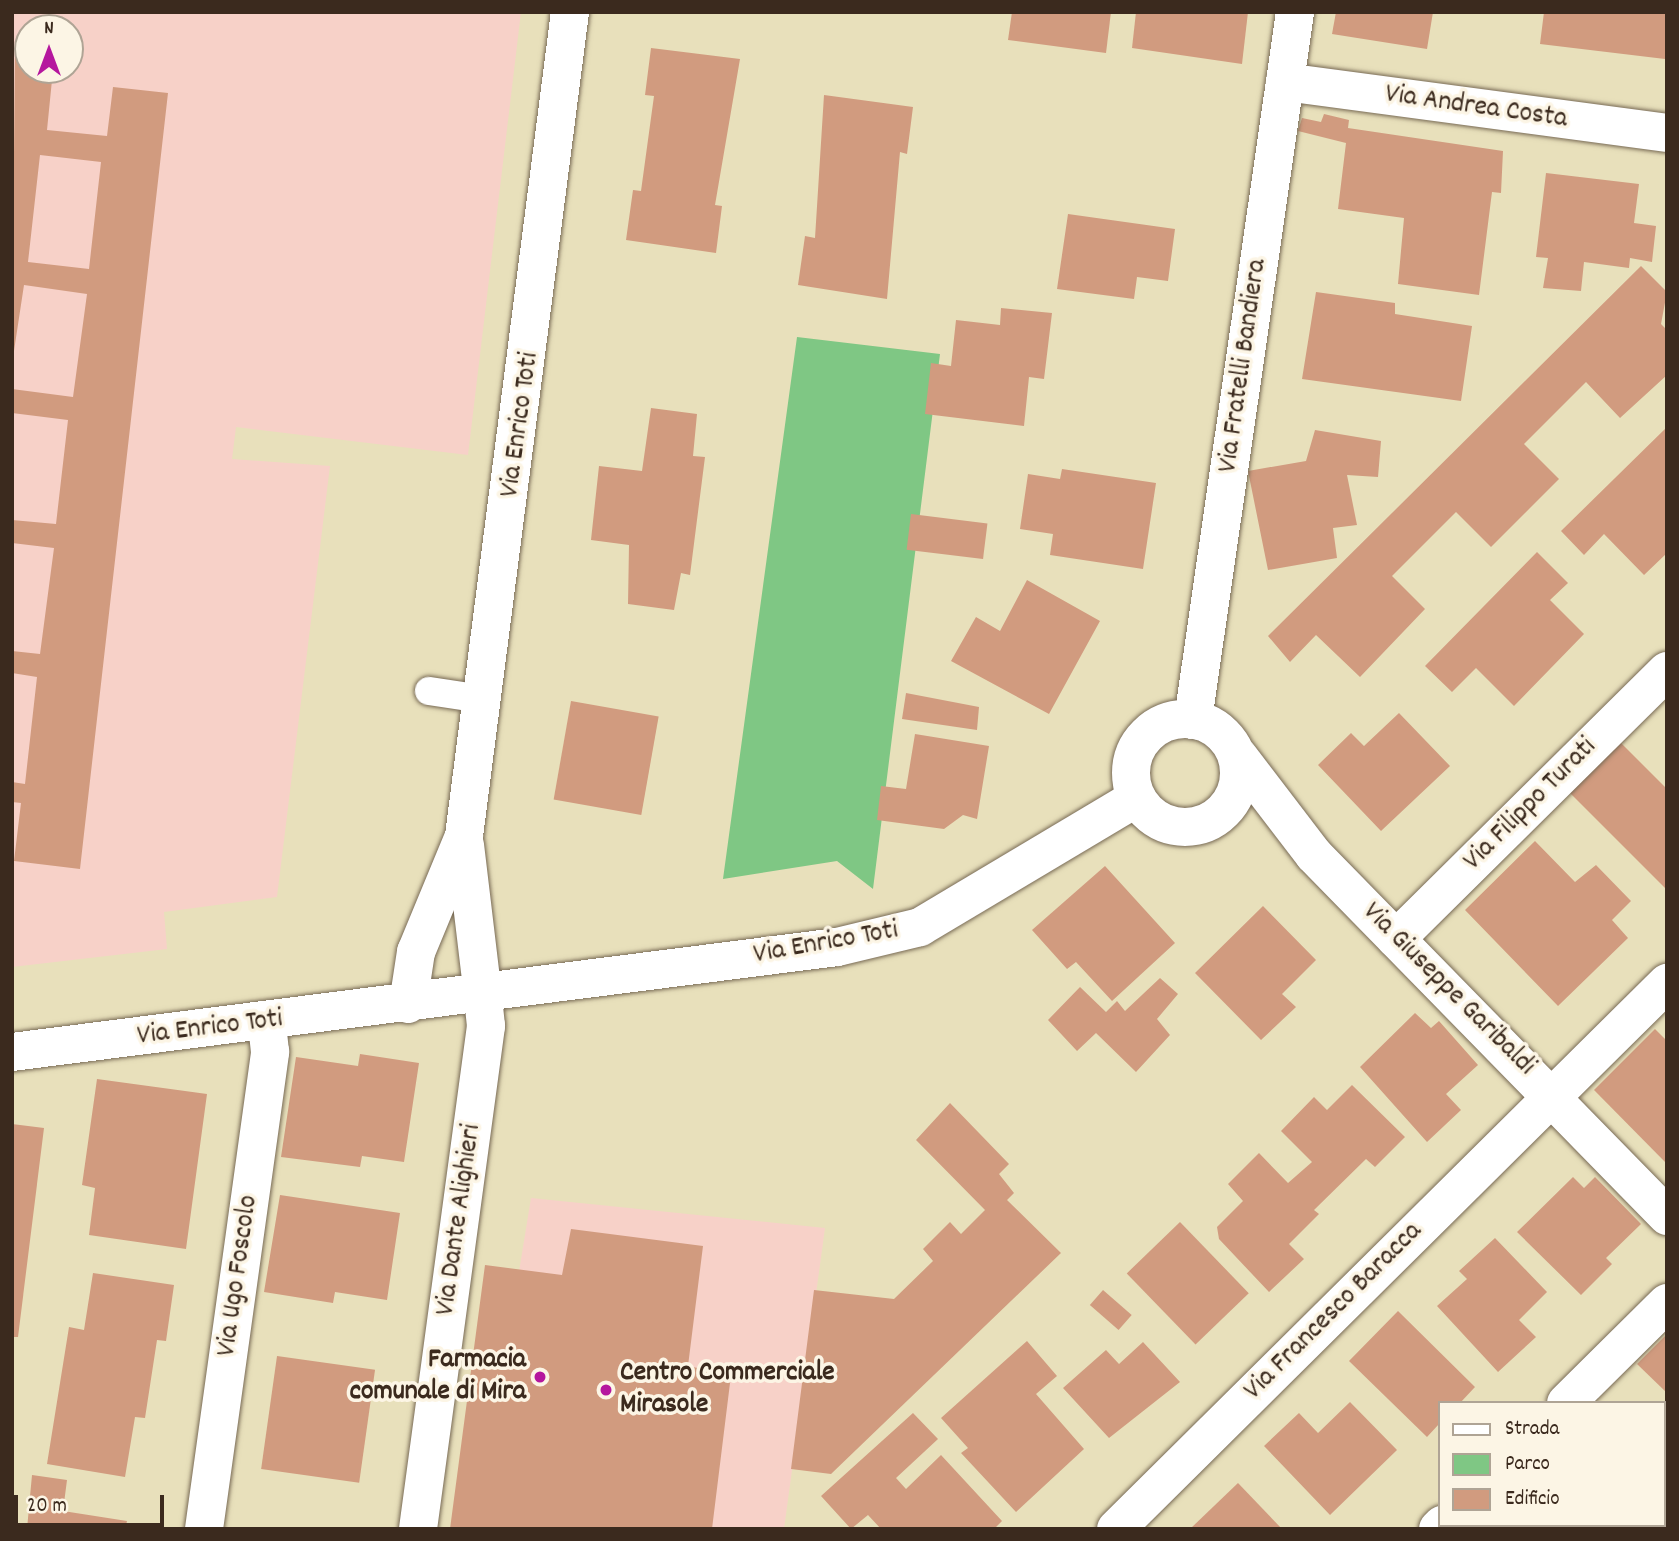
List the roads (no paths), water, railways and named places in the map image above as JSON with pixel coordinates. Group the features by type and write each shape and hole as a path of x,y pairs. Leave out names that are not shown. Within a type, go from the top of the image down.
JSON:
{"street":[{"name":"Via Enrico Toti","path":"483,995 464,836 570,12"},
{"name":"Via Fratelli Bandiera","path":"1193,720 1295,12"},
{"name":"Via Andrea Costa","path":"1285,82 1667,134"},
{"name":"Via Filippo Turati","path":"1396,939 1667,671"},
{"path":"1193,720 1213,727 1239,757 1236,789 1208,823 1164,823 1136,798 1131,770 1141,743 1164,723 1193,720"},
{"name":"Via Giuseppe Garibaldi","path":"1239,757 1314,855 1553,1095 1667,1216"},
{"name":"Via Enrico Toti","path":"12,1052 267,1023 837,947 920,927 1136,798"},
{"name":"Via Enrico Toti","path":"408,1004 416,952 464,836"},
{"name":"Via Francesco Baracca","path":"1116,1529 1667,983"},
{"name":"Via Dante Alighieri","path":"418,1529 486,1026 483,995"},
{"name":"Via Ugo Foscolo","path":"204,1529 270,1052 267,1023"},
{"path":"1568,1401 1667,1303"}],"lane":[{"path":"429,691 482,699"}],"place":[{"name":"Farmacia comunale di Mira","path":"540,1377"},
{"name":"Centro Commerciale Mirasole","path":"606,1390"}]}
